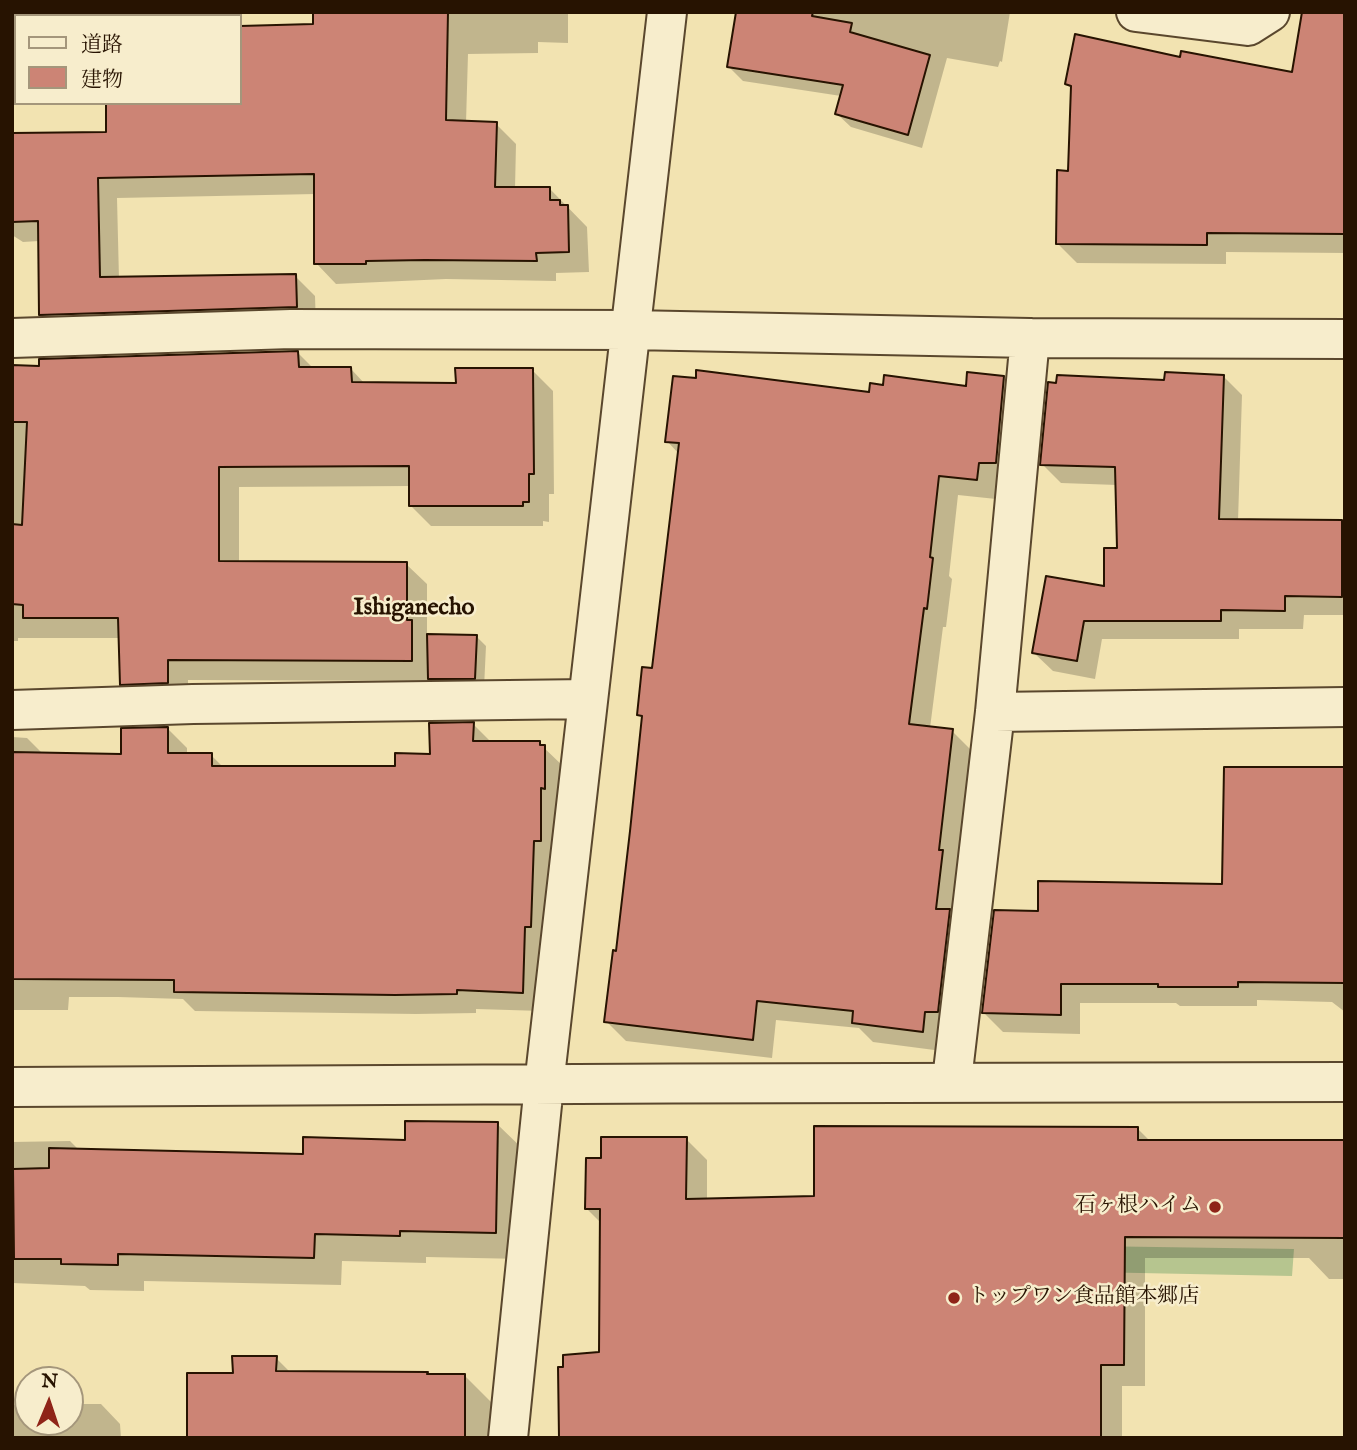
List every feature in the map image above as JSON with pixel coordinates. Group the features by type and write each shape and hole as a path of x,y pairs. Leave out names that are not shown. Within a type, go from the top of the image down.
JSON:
{"street":[{"path":"508,1438 544,1085 667,12"},
{"path":"1136,12 1248,26 1269,12"},
{"path":"12,338 291,329 630,330 1030,338 1345,339"},
{"path":"952,1080 995,712 1030,338"},
{"path":"12,710 193,704 588,699"},
{"path":"995,712 1345,707"},
{"path":"12,1087 952,1080 1345,1082"}],"green space":[{"path":"12,12 86,12 14,14 12,33"},
{"path":"1089,1246 1294,1249 1292,1276 1088,1272"}],"building":[{"path":"313,12 448,12 446,120 497,122 495,187 550,187 550,200 560,200 560,205 568,205 569,252 536,253 537,261 425,260 314,264 314,174 98,178 100,277 296,274 297,307 39,315 38,221 12,222 12,133 106,132 106,105 242,105 242,26 313,24"},
{"path":"736,12 813,12 812,16 852,23 850,32 930,55 908,135 835,114 843,85 727,67"},
{"path":"1302,12 1345,12 1345,234 1207,233 1207,245 1056,244 1057,170 1068,171 1071,86 1065,84 1075,34 1180,57 1181,51 1292,72"},
{"path":"298,351 299,367 351,367 352,382 456,383 455,368 533,368 534,474 529,474 529,502 523,502 523,506 409,506 409,466 219,467 219,561 407,562 407,620 412,620 412,661 168,660 168,683 120,685 118,618 23,618 23,605 12,604 12,524 22,525 27,422 12,422 12,365 39,366 39,359"},
{"path":"696,370 869,392 870,383 883,385 884,375 966,386 967,372 1004,376 996,463 979,463 977,480 939,476 927,609 924,608 909,724 953,729 939,850 943,850 936,909 950,909 938,1012 925,1012 923,1032 852,1023 853,1011 757,1001 753,1040 604,1022 613,950 616,951 630,831 642,716 637,715 642,667 652,668 679,443 665,442 673,376 696,378"},
{"path":"1165,372 1224,375 1219,519 1342,520 1342,597 1285,596 1285,611 1221,610 1221,621 1084,621 1077,661 1032,653 1046,576 1104,586 1104,548 1117,548 1115,467 1040,465 1048,382 1056,383 1057,375 1164,380"},
{"path":"427,634 477,635 475,679 428,679"},
{"path":"474,722 473,741 540,741 540,745 545,745 545,789 541,788 541,841 534,841 531,927 525,927 523,993 457,990 457,994 395,995 174,992 174,980 12,979 12,752 121,754 121,728 168,727 168,753 212,753 212,766 395,766 395,753 430,754 429,723"},
{"path":"1224,767 1345,767 1345,983 1238,982 1238,987 1061,984 1061,1015 982,1013 994,910 1038,911 1038,881 1222,884"},
{"path":"405,1121 498,1122 496,1233 400,1231 400,1236 315,1234 314,1258 118,1254 118,1265 61,1264 61,1259 14,1259 13,1169 49,1168 49,1148 303,1154 303,1137 405,1140"},
{"path":"814,1126 1138,1127 1138,1140 1345,1140 1345,1238 1125,1237 1124,1365 1101,1365 1101,1437 559,1438 558,1367 563,1367 563,1355 599,1352 600,1209 585,1209 586,1158 601,1158 601,1137 687,1137 686,1199 814,1196"},
{"path":"232,1356 277,1356 276,1371 465,1374 465,1438 187,1438 187,1373 233,1373"}],"place":[{"name":"石ヶ根ハイム","path":"1215,1207"},
{"name":"トップワン食品館本郷店","path":"954,1298"}],"district":[{"name":"Ishiganecho","path":"414,609"}]}
